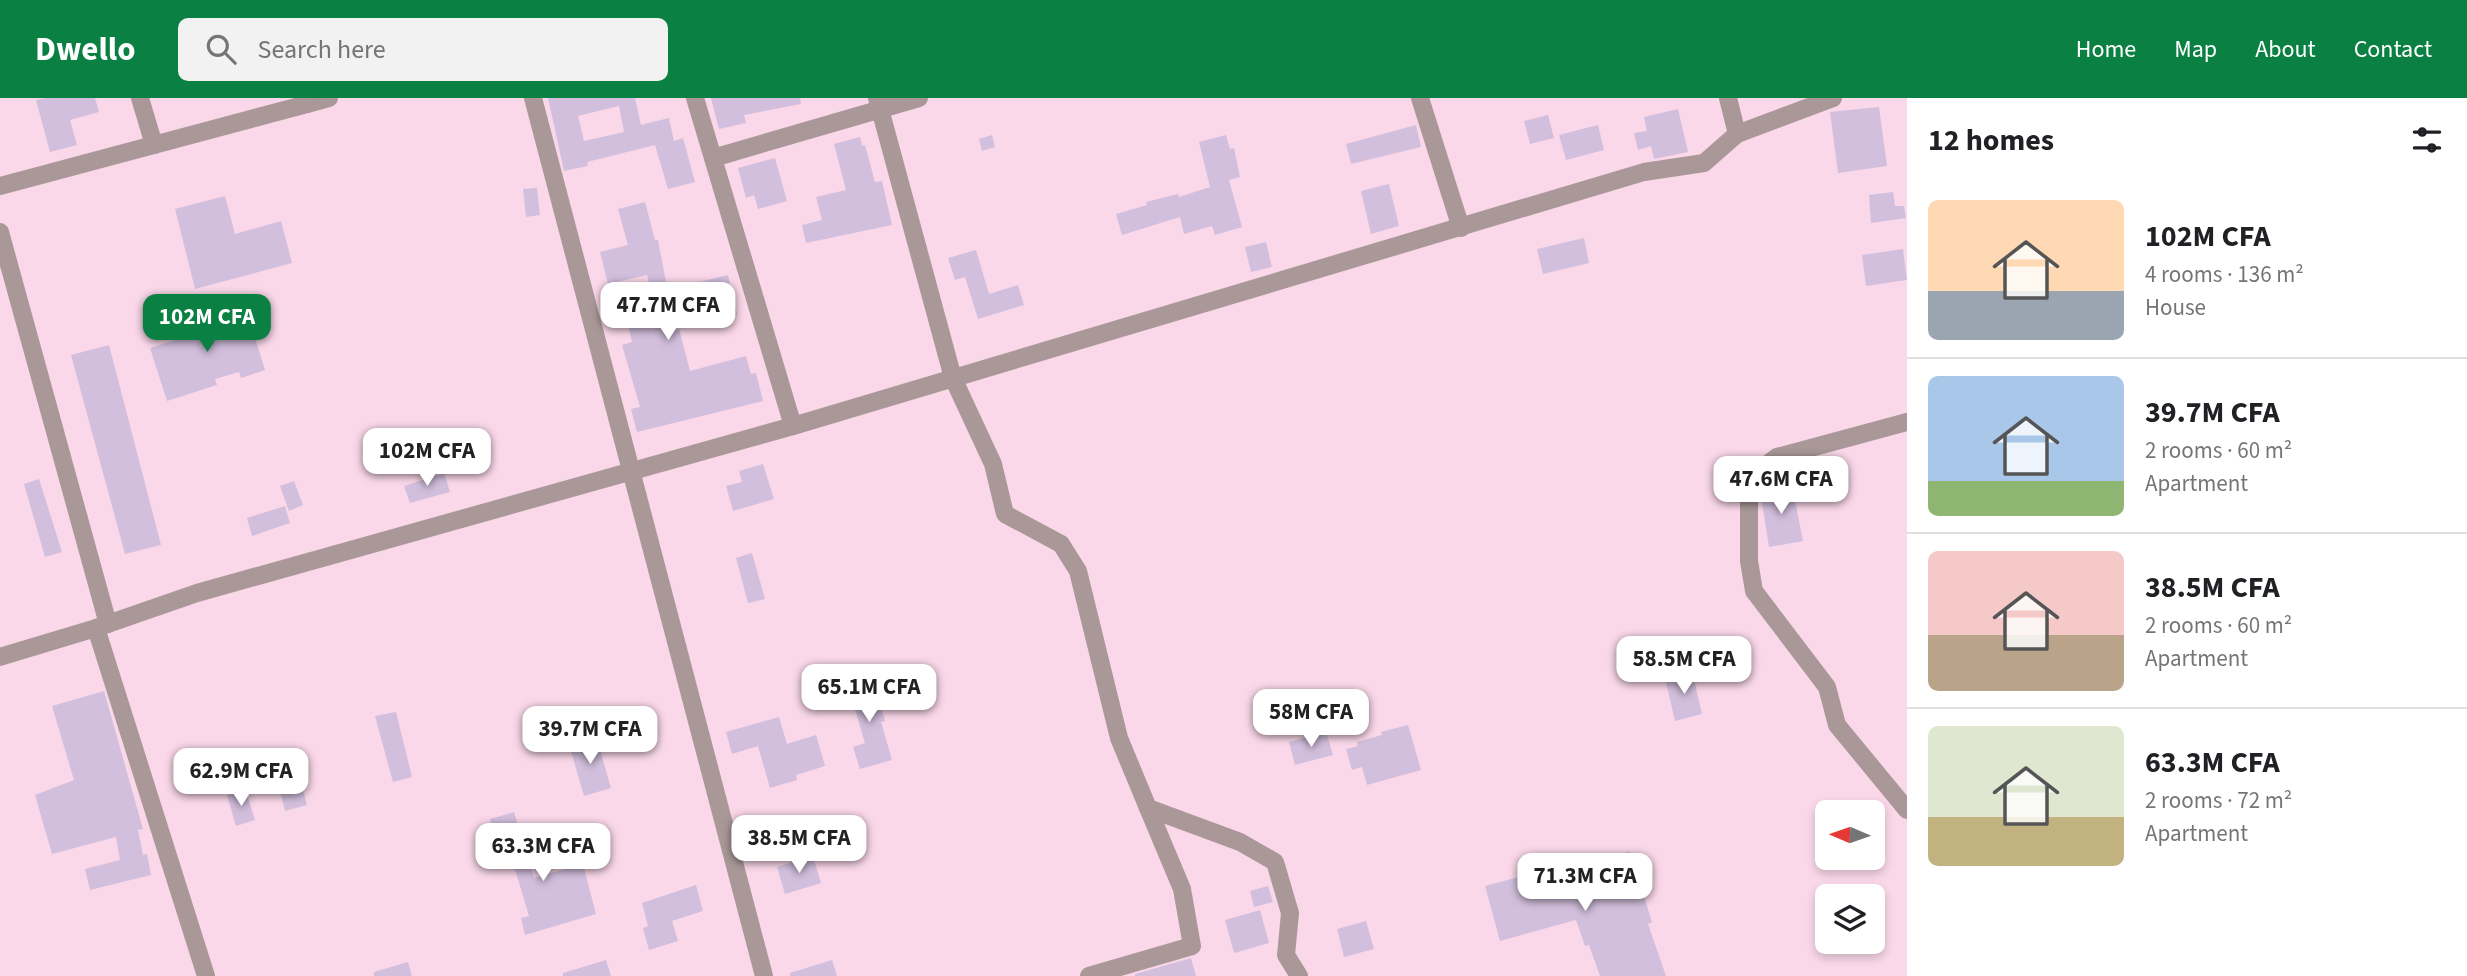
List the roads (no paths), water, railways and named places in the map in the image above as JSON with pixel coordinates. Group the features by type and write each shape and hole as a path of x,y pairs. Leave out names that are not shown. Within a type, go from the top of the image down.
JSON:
{"street":[{"path":"141,98 154,145"},
{"path":"0,186 306,101 329,98"},
{"path":"533,98 764,976"},
{"path":"695,98 793,426"},
{"path":"713,158 879,104 919,98"},
{"path":"1420,98 1461,228"},
{"path":"1728,98 1737,134"},
{"path":"0,657 210,589 793,426 1644,172 1704,163 1737,134 1833,98"},
{"path":"879,104 953,379 993,464 1005,514 1061,544 1078,571 1119,738 1182,889 1192,946 1089,976"},
{"path":"0,233 102,626 206,976"},
{"path":"1907,422 1777,457 1749,478 1749,561 1754,592 1827,687 1837,725 1907,810"},
{"path":"1148,808 1240,842 1276,862 1290,913 1286,955 1299,976"}]}
